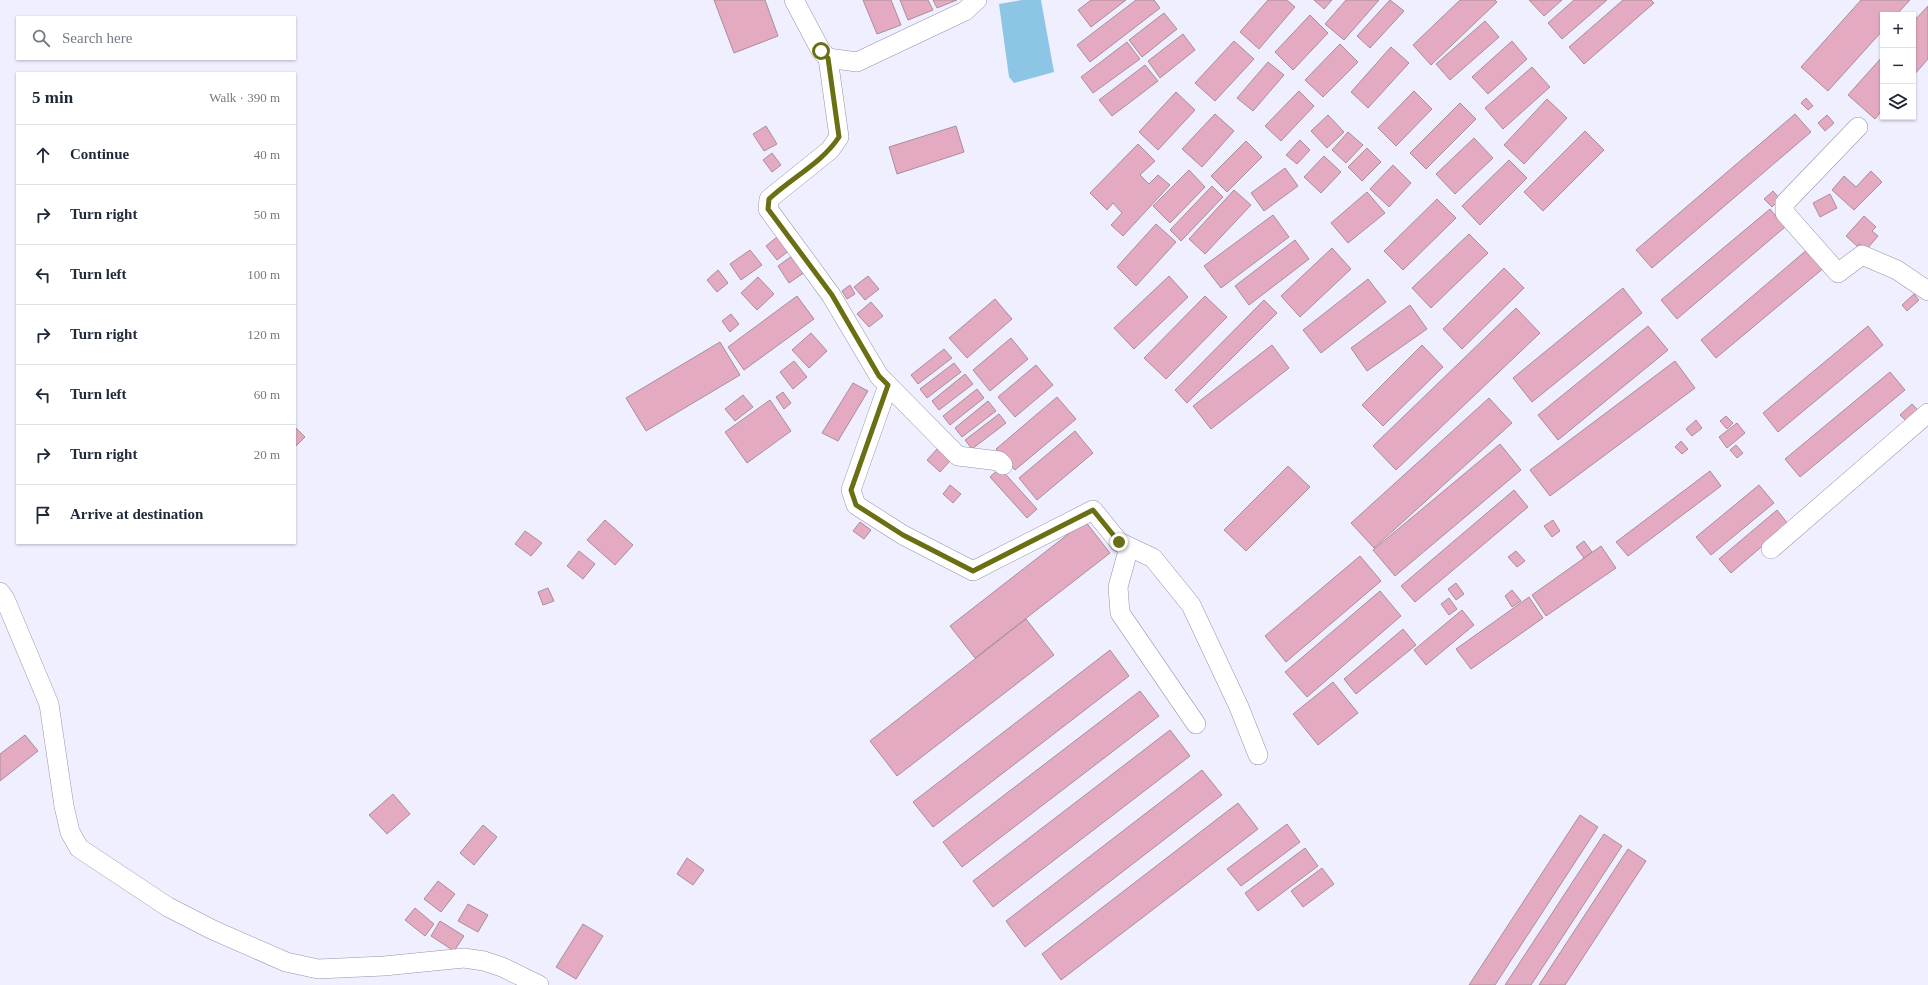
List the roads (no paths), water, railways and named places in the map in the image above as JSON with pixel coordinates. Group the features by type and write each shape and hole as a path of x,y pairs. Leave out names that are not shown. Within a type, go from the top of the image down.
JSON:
{"street":[{"path":"794,0 821,51 828,58 839,137 830,150 783,186 769,199 768,209 832,295 879,376 958,456 998,461 1003,466"},
{"path":"828,58 858,62 966,11 977,0"},
{"path":"1858,128 1785,203 1785,213 1838,273 1862,255 1897,270 1928,291"},
{"path":"888,385 851,490 856,505 903,535 973,571 1093,510 1119,542 1153,558 1192,605 1239,707 1258,755"},
{"path":"1771,549 1928,413"},
{"path":"1129,547 1118,587 1120,614 1196,724"},
{"path":"0,592 5,599 49,704 64,806 70,832 79,848 168,907 220,933 286,962 318,969 384,966 464,958 484,961 496,965 539,985"}],"water":[{"path":"1022,0 1041,0 1054,72 1014,83 1009,77 999,4"}]}
